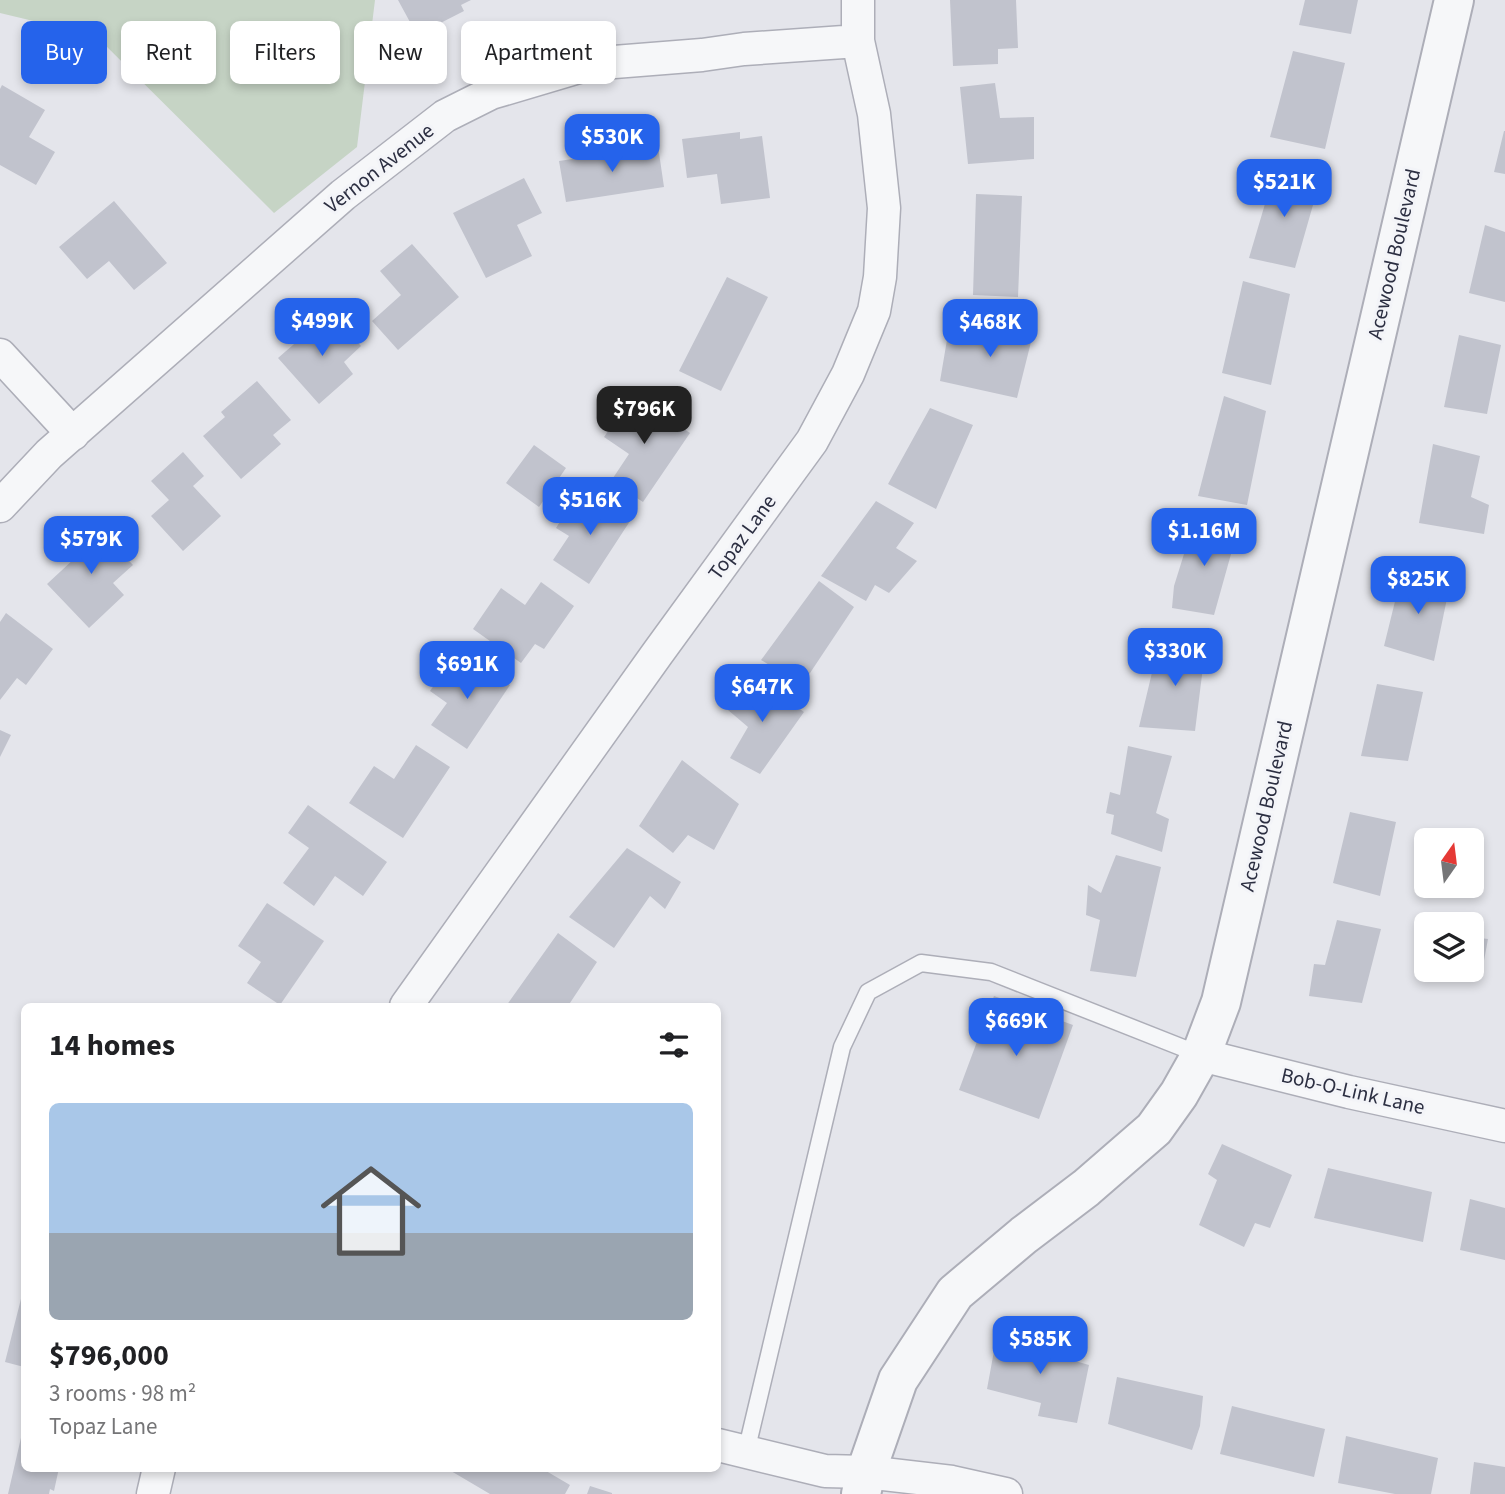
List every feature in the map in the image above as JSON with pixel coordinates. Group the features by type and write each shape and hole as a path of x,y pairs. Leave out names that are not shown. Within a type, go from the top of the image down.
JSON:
{"street":[{"name":"Topaz Lane","path":"408,1003 813,440 848,374 874,311 880,276 884,208 874,114 858,41 858,0"},
{"name":"Acewood Boulevard","path":"864,1483 898,1380 955,1293 1024,1235 1086,1188 1154,1129 1179,1094 1201,1055 1220,1002 1454,0"},
{"name":"Vernon Avenue","path":"0,506 49,454 343,195 445,116 491,93 589,64 702,55 744,48 858,41"},
{"path":"0,355 73,434"},
{"name":"Bob-O-Link Lane","path":"1201,1055 1505,1126"},
{"path":"732,1449 864,1483 952,1482 1006,1494"},
{"path":"153,1494 158,1472"}],"lane":[{"path":"732,1449 842,1047 869,992 921,964 991,972 1201,1055"}],"green space":[{"path":"0,0 375,0 372,21 354,21 354,84 365,84 357,147 274,213 144,84 216,84 216,21 121,21 121,61 107,47 107,21 33,21 0,13"}],"building":[{"path":"398,0 471,0 461,5 464,11 444,21 409,21"},
{"path":"950,0 1016,0 1018,48 998,49 998,64 953,66"},
{"path":"1305,0 1358,0 1351,34 1299,25"},
{"path":"1293,51 1345,63 1325,149 1270,137"},
{"path":"995,83 1000,118 1034,117 1034,159 968,164 960,87"},
{"path":"2,85 45,110 29,137 55,152 36,185 0,165"},
{"path":"1505,131 1505,174 1494,172"},
{"path":"740,132 740,139 762,136 770,198 721,204 717,174 687,178 682,139"},
{"path":"658,146 664,187 566,202 559,161"},
{"path":"1275,170 1311,173 1308,191 1315,198 1295,268 1249,258"},
{"path":"524,178 542,213 517,225 532,256 486,278 453,213"},
{"path":"976,194 1022,196 1018,297 973,295"},
{"path":"114,201 167,263 134,290 109,261 87,279 59,247"},
{"path":"1485,225 1505,232 1505,302 1469,293"},
{"path":"412,244 459,297 398,350 372,321 401,295 380,271"},
{"path":"727,277 768,297 721,391 679,371"},
{"path":"1243,281 1290,294 1271,385 1222,373"},
{"path":"331,312 361,346 344,362 353,374 319,404 278,358"},
{"path":"999,314 1035,326 1017,398 940,381 948,334 989,345"},
{"path":"1459,335 1501,345 1487,414 1444,407"},
{"path":"257,381 291,420 273,435 281,444 241,479 203,436 225,417 221,412"},
{"path":"633,395 690,433 643,502 611,481 629,454 604,437"},
{"path":"1224,396 1266,411 1247,505 1198,496"},
{"path":"930,408 973,425 936,509 888,484"},
{"path":"1433,444 1480,456 1471,497 1489,505 1484,534 1419,523"},
{"path":"534,445 566,468 539,507 506,483"},
{"path":"183,452 204,476 193,486 221,516 183,551 151,516 169,500 151,481"},
{"path":"595,495 632,518 589,584 553,560 569,536 556,528 573,501 586,509"},
{"path":"876,501 914,523 896,548 917,561 889,593 875,585 866,601 821,576"},
{"path":"1194,522 1238,529 1214,615 1172,608 1174,586"},
{"path":"93,523 133,565 113,583 124,595 89,628 47,584 75,558 66,548"},
{"path":"1402,573 1450,584 1434,661 1384,646"},
{"path":"819,581 854,607 802,685 761,660"},
{"path":"541,582 574,606 544,649 535,644 521,663 473,629 501,588 525,605"},
{"path":"6,613 53,649 26,685 17,678 0,700 0,622"},
{"path":"1172,639 1206,643 1195,731 1139,727 1155,660 1165,659"},
{"path":"475,661 510,685 467,749 431,725 447,703 430,691 449,663 466,674"},
{"path":"751,675 804,712 760,774 730,758 748,727 728,710"},
{"path":"1377,684 1423,692 1408,761 1361,756"},
{"path":"0,730 11,735 0,757"},
{"path":"416,745 450,767 403,838 349,803 374,766 394,779"},
{"path":"1128,746 1172,756 1156,813 1169,819 1162,852 1111,834 1114,815 1106,813 1110,792 1120,795"},
{"path":"682,760 739,804 714,850 688,835 673,853 639,826"},
{"path":"308,805 387,862 363,896 335,876 314,906 283,883 309,848 288,833"},
{"path":"1350,812 1396,822 1380,896 1333,883"},
{"path":"627,848 681,882 665,909 650,896 614,948 569,917"},
{"path":"1116,855 1161,867 1136,977 1090,971 1100,920 1086,915 1088,885 1101,893"},
{"path":"267,903 324,941 281,1003 277,1003 247,983 261,962 238,946"},
{"path":"1337,920 1381,929 1362,1003 1309,996 1314,964 1325,965"},
{"path":"558,933 597,962 570,1003 508,1003"},
{"path":"1484,938 1488,939 1484,961"},
{"path":"994,996 1073,1025 1039,1119 959,1090"},
{"path":"1222,1144 1292,1175 1270,1228 1255,1223 1244,1247 1199,1225 1217,1180 1208,1174"},
{"path":"1328,1168 1432,1192 1423,1242 1314,1218"},
{"path":"1470,1199 1505,1208 1505,1260 1460,1250"},
{"path":"21,1299 21,1366 5,1362"},
{"path":"1033,1329 1060,1335 1061,1357 1089,1365 1077,1423 1038,1416 1041,1403 987,1389 996,1340 1029,1350"},
{"path":"1117,1377 1203,1396 1200,1426 1192,1450 1108,1424"},
{"path":"1232,1406 1325,1429 1314,1477 1220,1454"},
{"path":"1346,1436 1438,1458 1431,1494 1395,1494 1338,1483"},
{"path":"21,1438 21,1472 58,1472 54,1491 50,1489 49,1494 8,1494"},
{"path":"1474,1462 1505,1467 1505,1494 1470,1494"},
{"path":"453,1472 548,1472 570,1485 565,1494 490,1494"},
{"path":"590,1486 612,1493 612,1494 587,1494"}]}
